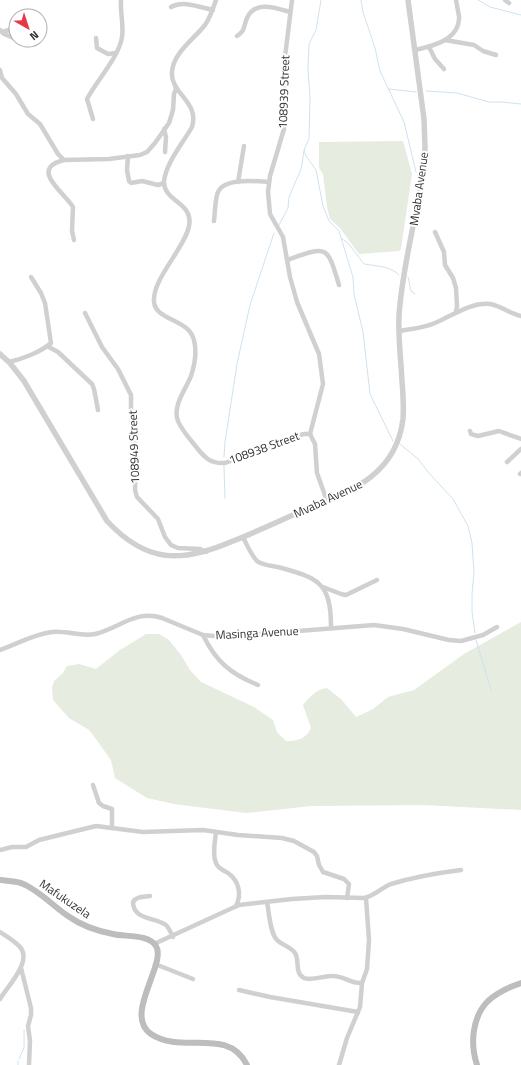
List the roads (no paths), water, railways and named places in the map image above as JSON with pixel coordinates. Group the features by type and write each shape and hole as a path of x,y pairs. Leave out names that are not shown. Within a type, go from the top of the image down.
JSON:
{"main road":[{"name":"Mafukuzela","path":"0,880 13,881 29,887 68,916 88,928 115,935 143,938 154,944"},
{"path":"154,944 158,950 158,955 143,1004 142,1021 145,1028 156,1037 174,1041 218,1043 228,1046 241,1055 247,1065"},
{"path":"477,1065 473,1045 474,1033 480,1011 488,1001 500,992 521,983"}],"street":[{"path":"93,119 87,99 119,48 123,36 120,0"},
{"path":"74,240 72,231 73,207 53,185 49,174 50,168 53,164 64,160 109,159 140,155 146,152 155,143 172,116 174,94 176,89 172,73 176,60 181,51 204,27 213,10 216,0"},
{"name":"108939 Street","path":"292,0 283,72 284,129 269,182 268,192 270,214 283,237 290,277 297,302 318,350 322,377 322,390 310,434"},
{"name":"Mvaba Avenue","path":"0,354 9,362 27,387 100,510 116,530 139,547 159,554 179,556 206,552 243,538 327,501 368,480 387,460 397,442 402,425 404,408 399,331 401,294 423,174 425,148 424,119 408,0"},
{"path":"415,50 429,47 445,40 453,32 459,16 456,0"},
{"path":"171,7 176,4 183,4 213,10"},
{"path":"236,36 244,30 249,14 259,7 270,6 290,12"},
{"path":"96,38 97,48 108,54 116,53"},
{"path":"445,40 474,45 483,51 496,55"},
{"path":"429,47 435,59 444,69"},
{"path":"0,70 1,78 16,94 28,114 40,124 58,154 64,160"},
{"path":"128,156 127,170 129,181 131,183 142,181 158,185 164,183 169,166 192,127 193,121 192,109 174,84"},
{"path":"164,129 166,137 165,152"},
{"path":"238,182 244,146"},
{"path":"214,221 218,192 226,184 238,182 269,182"},
{"name":"108938 Street","path":"164,183 169,194 185,208 190,218 189,228 158,284 154,300 157,309 167,317 184,325 192,334 194,340 195,359 177,408 177,418 179,424 200,452 208,460 216,463 225,463 296,436 310,434 315,444 316,473 327,501"},
{"path":"436,232 444,252 445,265 453,278 456,288 458,306 456,312"},
{"path":"287,260 310,252 319,250 324,251 330,258 339,285"},
{"path":"9,362 22,359 51,343 45,303 41,293 31,277"},
{"path":"399,331 427,326 456,312 473,306 489,304 498,306 515,315 521,316"},
{"name":"108949 Street","path":"85,313 102,347 118,369 132,395 131,414 136,457 136,498 158,519 165,537 171,545 178,548 200,549 206,552"},
{"path":"47,346 58,352 92,384 98,410"},
{"path":"470,431 471,434 478,436 498,431 521,439"},
{"path":"507,462 521,449"},
{"path":"243,538 253,556 260,563 310,577 322,587 326,593 330,606 331,627"},
{"path":"322,587 346,595 377,580"},
{"name":"Masinga Avenue","path":"0,650 46,633 61,632 95,634 129,619 155,615 203,635 232,637 331,627 374,625 403,629 449,640 461,641 483,635 497,627"},
{"path":"203,635 216,658 223,665 245,679 258,685"},
{"path":"93,785 99,803 112,809 112,828"},
{"path":"0,850 12,847 26,847 39,840 87,827 102,826 143,832 203,830 282,838 294,841 314,852 323,872 347,880 349,884 347,898"},
{"path":"216,832 214,856 215,863 221,869 229,873 238,885 240,898 236,906"},
{"path":"154,944 172,937 236,906 325,897 366,898 382,888 401,881 461,870"},
{"path":"150,896 137,897 134,899 132,902 134,908 141,916 165,925 172,937"},
{"path":"339,1065 347,1038 360,1007 362,983 369,957 366,898"},
{"path":"267,902 273,934 278,942 293,951 296,955 299,973 302,977 307,979 333,975 351,982 362,983"},
{"path":"0,932 21,948 23,955 21,968 31,1015 28,1026 30,1041 30,1065"},
{"path":"155,964 193,979"},
{"path":"0,999 21,968"},
{"path":"239,990 270,997 358,1012"}],"waterway":[{"path":"321,0 316,30 309,44 309,139 304,150 306,156 316,170 323,206 329,221 339,231 341,238 348,243 364,264 388,268 399,275"},
{"path":"361,0 380,71 404,122 416,172"},
{"path":"478,0 490,7 521,15"},
{"path":"389,89 416,92"},
{"path":"426,91 457,93 489,102 521,104"},
{"path":"279,225 288,208 289,197 301,169 304,151"},
{"path":"224,457 237,364 250,305 274,233"},
{"path":"341,238 353,277 354,294 363,332 370,394 393,441"},
{"path":"408,277 411,291 415,294"},
{"path":"400,444 418,459 453,499 468,526 472,543 474,572 472,612 475,633"},
{"path":"224,466 225,498"},
{"path":"476,640 491,690"},
{"path":"19,1059 24,1048 24,1030"}]}
